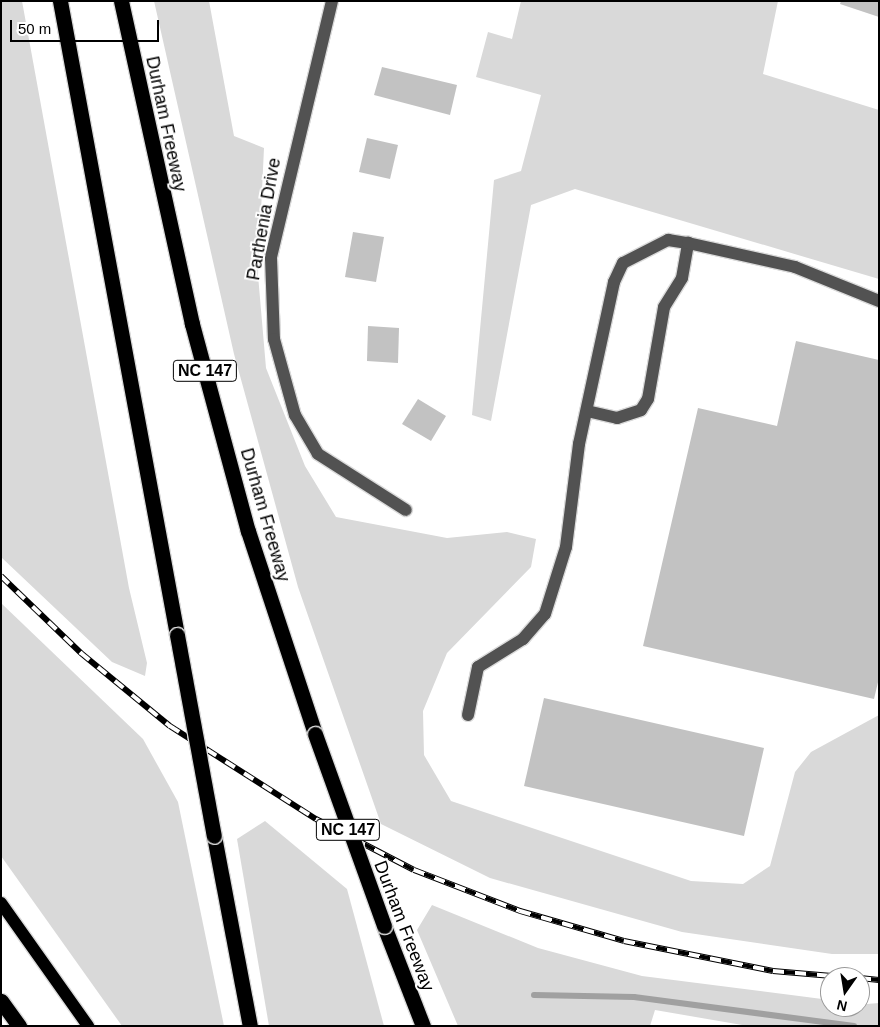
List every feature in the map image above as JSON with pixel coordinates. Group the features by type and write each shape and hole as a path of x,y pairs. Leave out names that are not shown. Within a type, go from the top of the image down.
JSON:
{"highway":[{"path":"60,1 250,1026"},
{"name":"Durham Freeway","path":"121,1 195,333 248,531 315,734 384,926 423,1026"},
{"path":"1,1001 19,1026"}],"main road":[{"path":"1,903 88,1026"}],"street":[{"name":"Parthenia Drive","path":"332,1 271,258 274,339 295,415 318,454 406,510"},
{"path":"468,715 478,667 523,639 545,614 566,547 587,411 614,282 623,263 668,240 795,267 879,301"},
{"path":"587,411 617,418 641,410 648,399 664,307 682,278 688,243"}],"shaded area":[{"path":"1,1 22,1 129,588 147,663 145,676 112,662 1,557"},
{"path":"154,1 209,1 234,136 264,148 258,275 266,368 305,466 336,517 447,538 507,532 536,539 531,567 447,653 423,711 424,755 451,801 691,881 743,884 770,866 795,772 811,752 879,715 879,954 832,954 682,932 490,878 381,824 298,587 234,354"},
{"path":"521,1 778,1 763,74 879,110 879,279 575,189 531,205 491,421 472,415 494,180 521,171 541,95 476,77 488,32 512,39"},
{"path":"1,603 143,739 178,802 224,1026 122,1026 1,856"},
{"path":"265,821 347,889 384,1026 269,1026 237,839"},
{"path":"432,905 538,948 642,976 820,999 820,1017 870,1017 870,1004 879,1003 879,1026 748,1026 655,1010 650,1026 458,1026 417,930"}],"building":[{"path":"841,1 879,1 879,17 840,4"},
{"path":"382,67 457,85 450,115 374,95"},
{"path":"367,138 398,145 390,179 359,172"},
{"path":"353,232 384,237 376,282 345,277"},
{"path":"368,326 399,328 398,363 367,361"},
{"path":"796,341 879,360 879,678 874,699 643,646 698,408 777,426"},
{"path":"418,399 446,416 431,441 402,424"},
{"path":"544,698 764,748 744,836 524,786"}],"waterway":[{"path":"534,995 634,997 854,1026"}],"railway":[{"path":"1,576 81,653 170,726 316,819 414,870 520,911 624,941 773,971 820,975"},
{"path":"870,979 879,980"}]}
